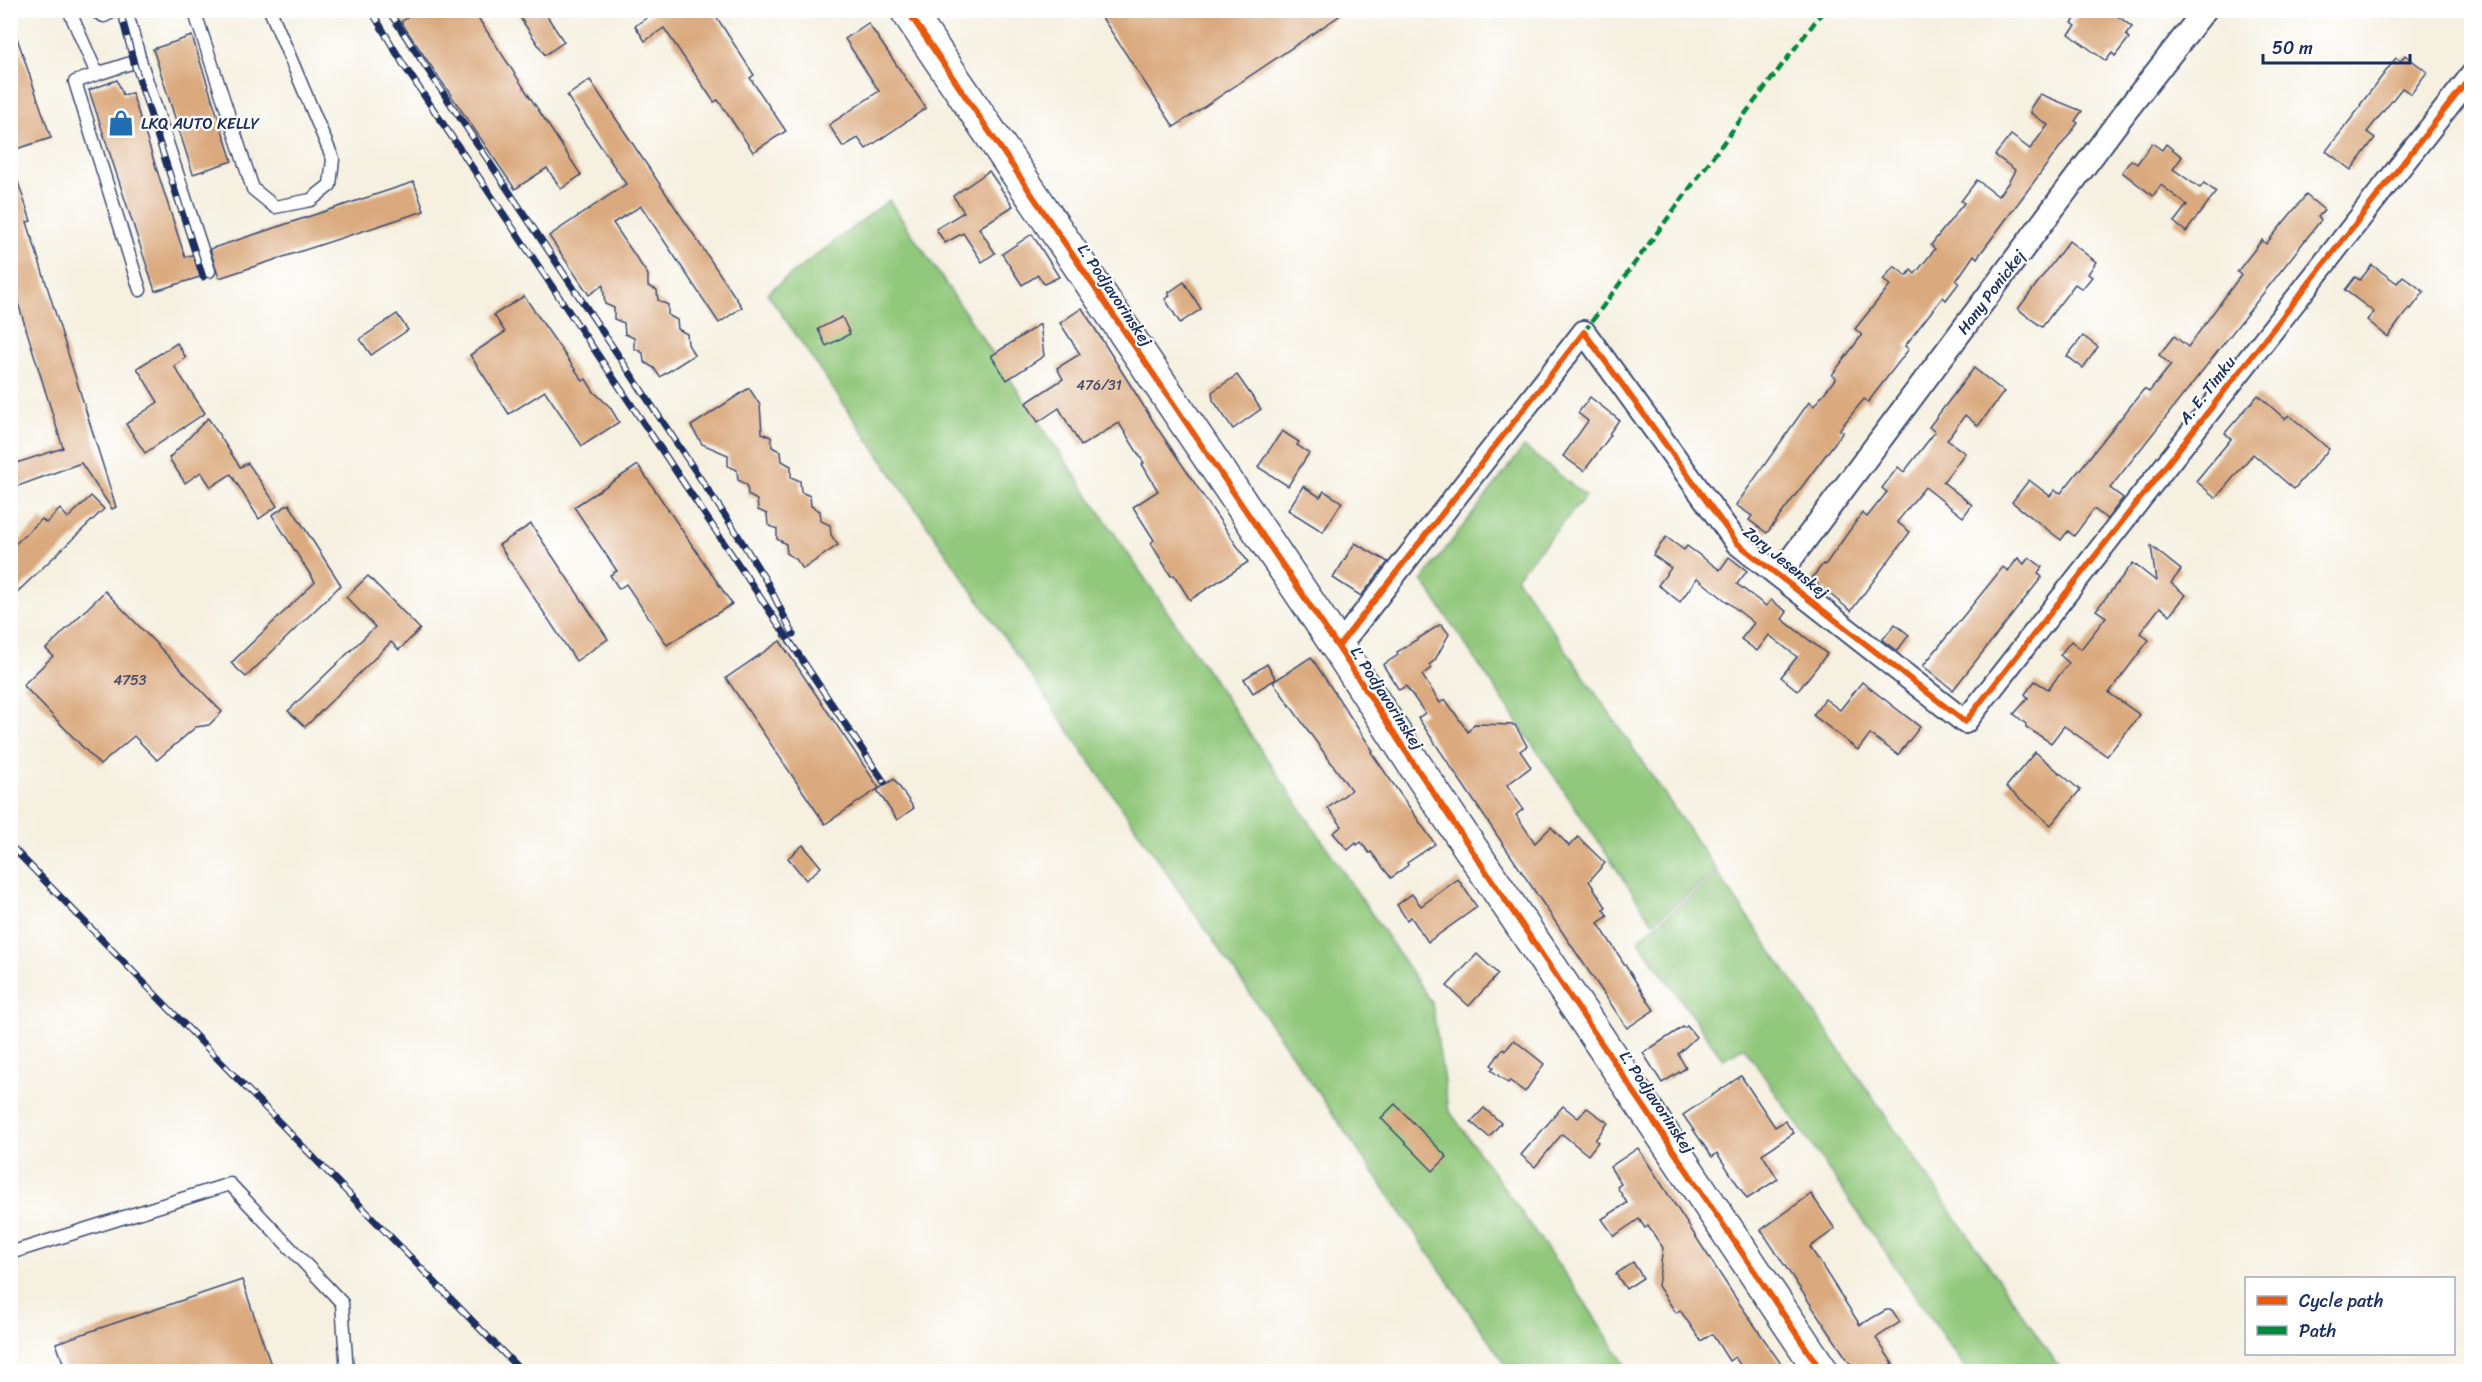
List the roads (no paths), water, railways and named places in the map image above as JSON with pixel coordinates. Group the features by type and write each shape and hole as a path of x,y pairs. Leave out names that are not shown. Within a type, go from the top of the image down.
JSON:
{"street":[{"name":"Ľ. Podjavorinskej","path":"907,10 1338,646 1423,777 1822,1371"},
{"name":"Hany Ponickej","path":"1779,574 2126,111 2205,10"},
{"name":"A. E. Timku","path":"1965,722 2472,75"},
{"name":"Zory Jesenskej","path":"1338,646 1584,332 1737,543 1965,722"}],"lane":[{"path":"69,10 97,74"},
{"path":"92,10 104,16 117,10"},
{"path":"126,10 140,60 209,271"},
{"path":"194,10 253,189 275,207 311,200 330,185 333,159 270,10"},
{"path":"140,60 75,82 140,290"},
{"path":"10,1253 230,1184 342,1303 347,1371"}],"railway":[{"path":"120,10 135,67 203,277"},
{"path":"371,10 403,64 884,782"},
{"path":"388,10 734,529 768,584 793,634"},
{"path":"10,845 522,1372"}],"place":[{"name":"LKQ AUTO KELLY","path":"121,123"}]}
